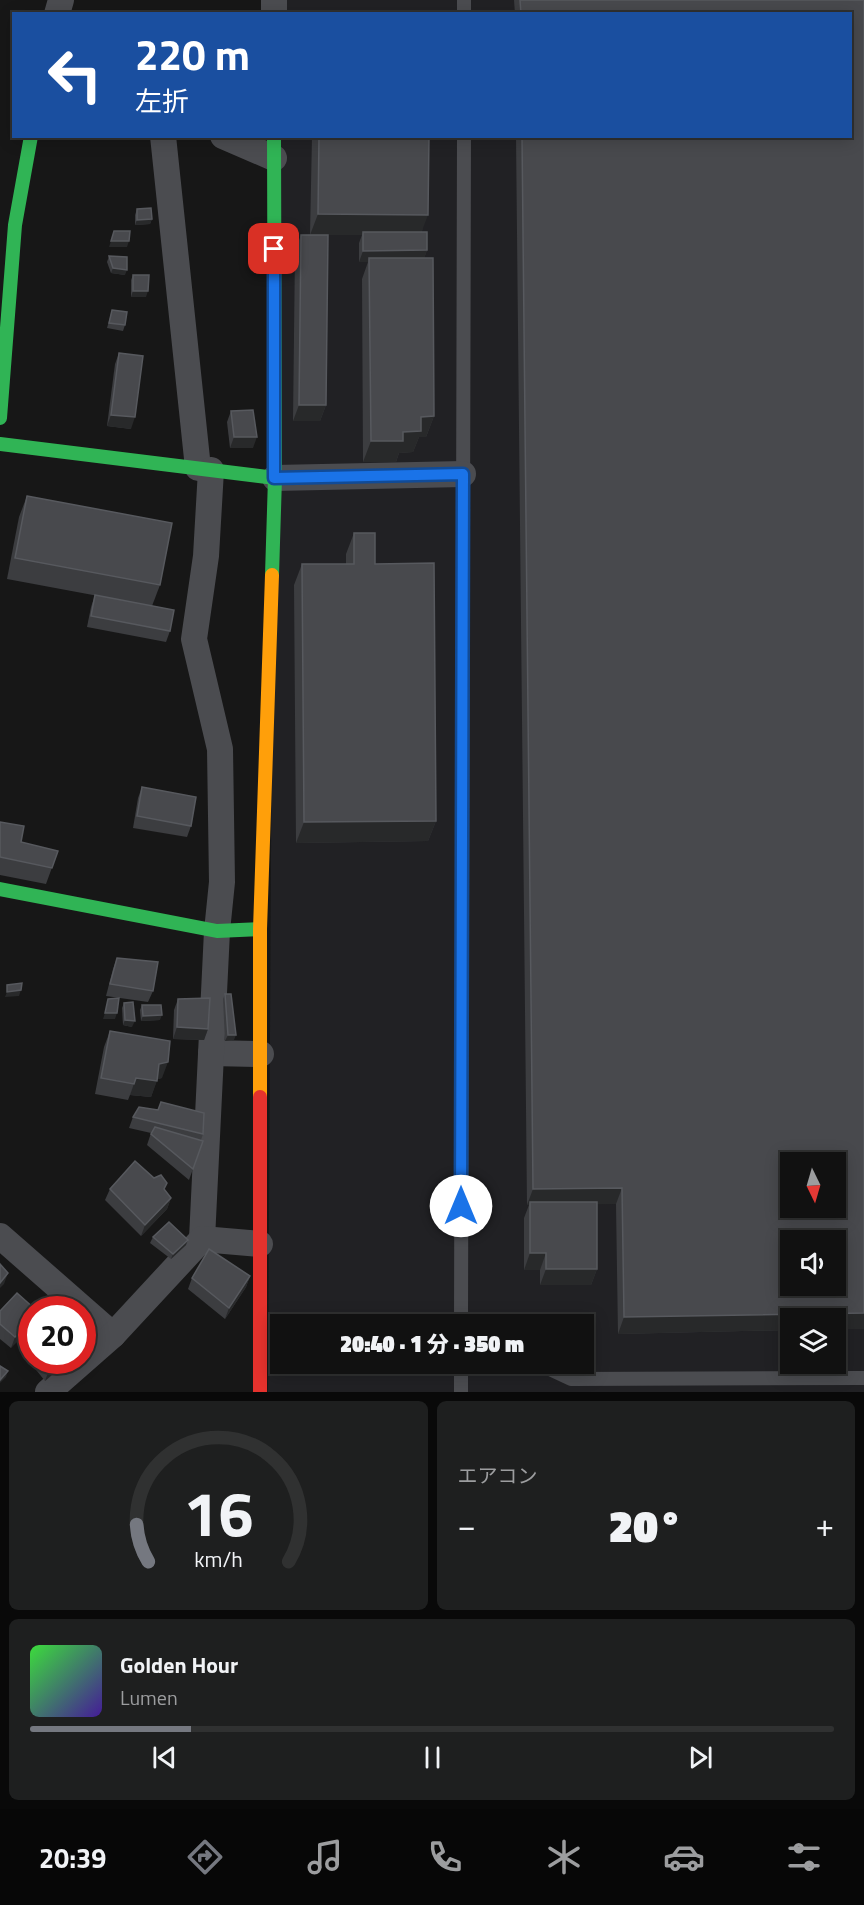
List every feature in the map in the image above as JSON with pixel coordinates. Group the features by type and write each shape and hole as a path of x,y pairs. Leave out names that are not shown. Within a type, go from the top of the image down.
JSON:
{"street":[{"path":"0,418 15,225 32,138"},
{"path":"48,1392 113,1335 202,1239 217,931 222,882 220,749 194,639 206,556 204,469 163,138"},
{"path":"232,138 274,147 274,478 260,930 260,1392"},
{"path":"0,444 274,478 463,474"},
{"path":"222,882 262,885"},
{"path":"0,890 217,931 260,930"},
{"path":"211,1053 261,1054"},
{"path":"0,1236 113,1335"},
{"path":"202,1239 260,1244"}],"lane":[{"path":"461,1314 464,138"},
{"path":"461,1374 461,1392"},
{"path":"560,1374 571,1379 864,1378"}],"shaded area":[{"path":"276,0 864,0 864,1392 268,1392 275,138 852,138 852,12 276,12"}],"building":[{"path":"520,0 864,0 864,1313 846,1313 846,1308 780,1308 780,1314 624,1317 622,1188 533,1189 522,138 852,138 852,12 521,12"},
{"path":"319,138 429,138 428,215 318,214"},
{"path":"151,208 152,219 137,220 137,209"},
{"path":"114,231 130,231 129,241 111,241"},
{"path":"363,232 427,232 427,250 363,251"},
{"path":"301,235 328,235 326,405 299,405"},
{"path":"109,256 127,257 127,270 113,268"},
{"path":"369,258 433,258 434,416 421,417 421,431 403,432 403,441 371,441"},
{"path":"133,275 149,275 148,291 133,291"},
{"path":"112,310 127,312 125,325 109,323"},
{"path":"119,353 143,356 135,417 111,415"},
{"path":"253,410 257,437 234,437 231,411"},
{"path":"27,496 172,523 160,585 15,558"},
{"path":"354,533 375,533 375,564 434,563 436,821 304,822 302,564 354,564"},
{"path":"95,595 174,610 170,631 91,616"},
{"path":"142,787 196,797 191,826 137,816"},
{"path":"0,822 24,826 21,842 58,851 52,868 0,857"},
{"path":"117,958 158,962 153,991 110,984"},
{"path":"22,983 21,990 7,992 7,985"},
{"path":"225,994 231,994 236,1035 228,1035"},
{"path":"119,998 117,1013 105,1013 108,999"},
{"path":"210,998 208,1029 177,1027 178,999"},
{"path":"133,1002 135,1021 125,1020 124,1003"},
{"path":"142,1005 161,1005 162,1015 143,1016"},
{"path":"110,1031 170,1041 168,1062 159,1064 157,1081 136,1078 134,1084 101,1078"},
{"path":"161,1102 204,1113 203,1134 133,1117 139,1107 158,1110"},
{"path":"155,1127 203,1141 193,1169 151,1134"},
{"path":"135,1161 154,1178 161,1175 167,1183 164,1189 171,1198 145,1225 110,1189"},
{"path":"530,1202 597,1202 597,1269 546,1269 546,1253 530,1253"},
{"path":"169,1222 188,1240 173,1254 153,1237"},
{"path":"209,1249 250,1276 229,1308 192,1278"},
{"path":"0,1264 8,1273 0,1283"},
{"path":"17,1293 20,1296 18,1296 18,1334 15,1337 0,1324 0,1311"},
{"path":"0,1366 8,1371 0,1380"}],"traffic: fast":[{"path":"0,418 15,225 31,138"},
{"path":"272,575 275,478 274,138"},
{"path":"0,444 275,478"},
{"path":"0,889 217,931 260,929"}],"traffic: slow":[{"path":"260,1097 260,929 272,575"}],"traffic: jam":[{"path":"260,1097 260,1392"}],"route":[{"path":"274,249 274,478 463,474 461,1206"}]}
